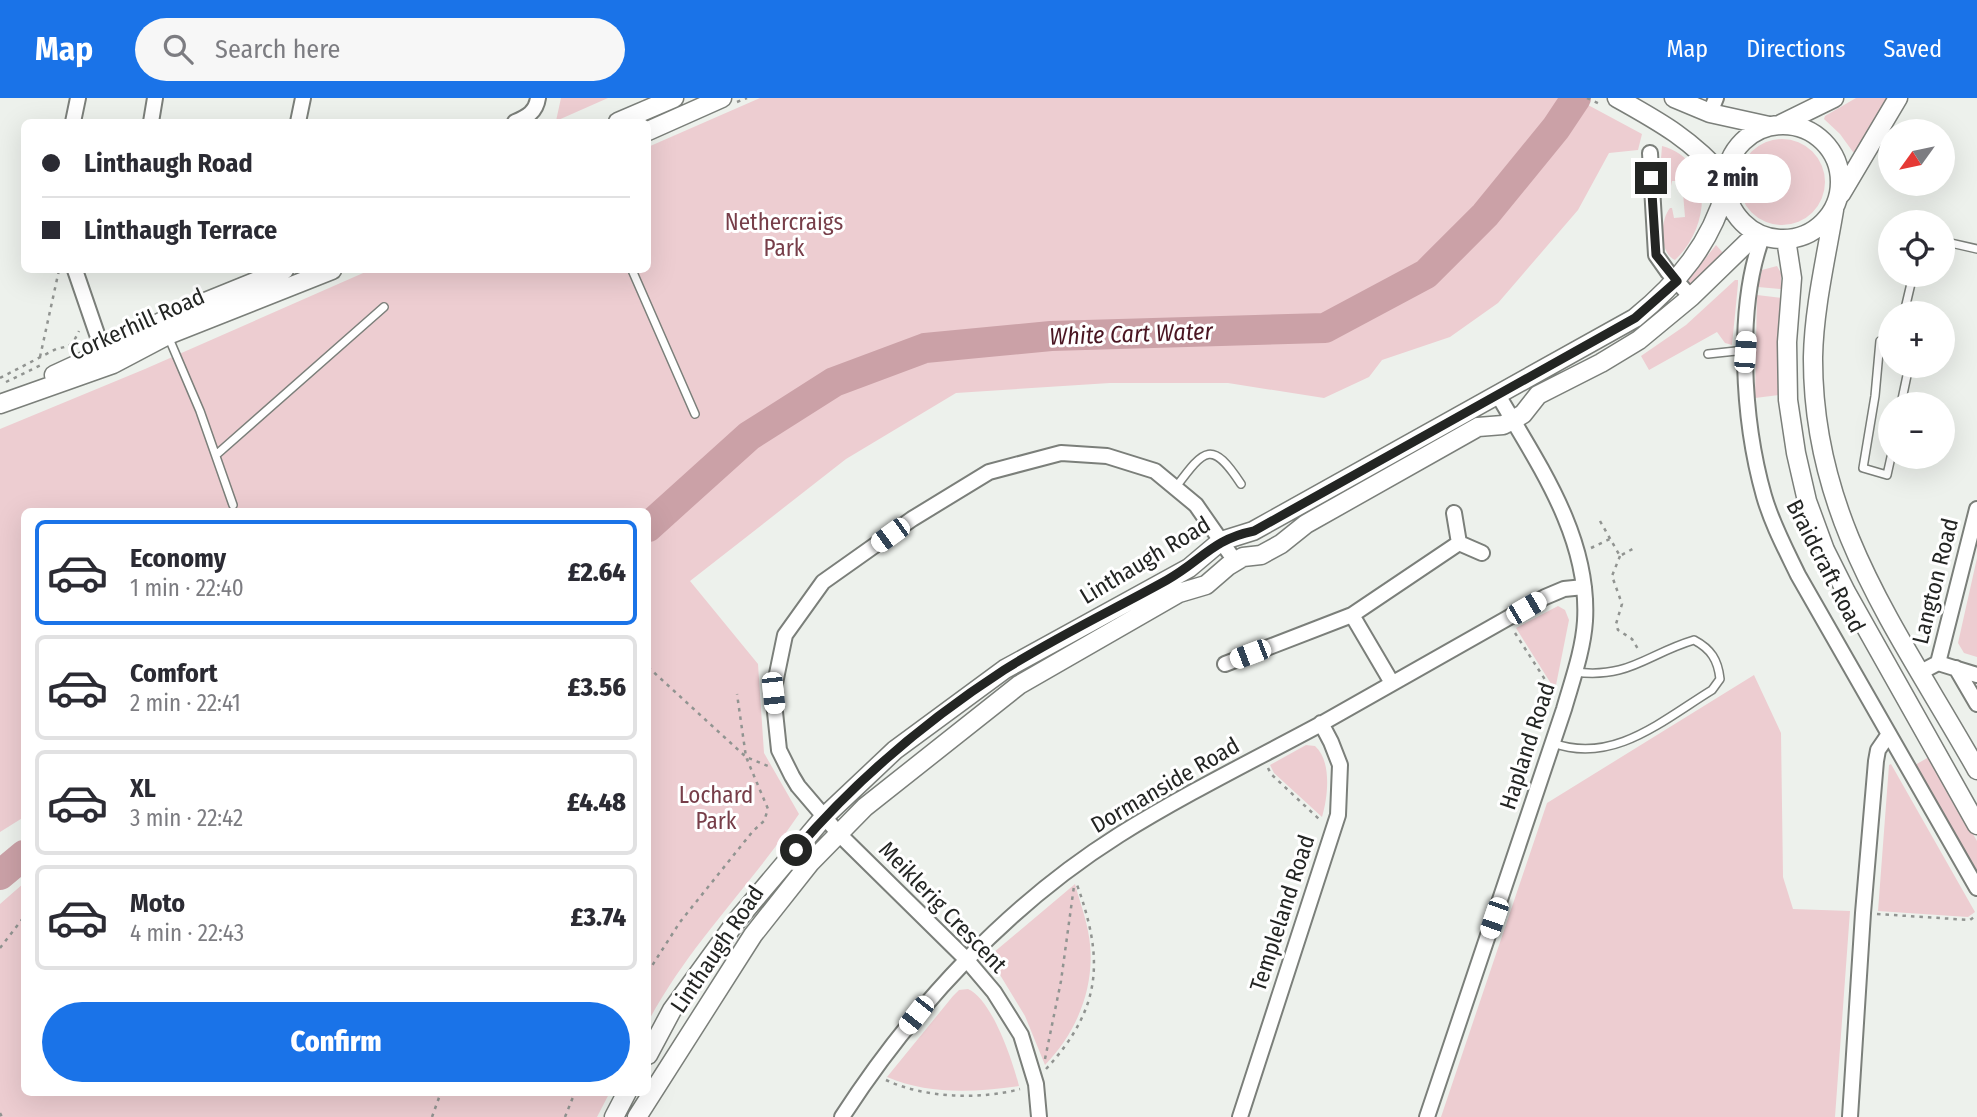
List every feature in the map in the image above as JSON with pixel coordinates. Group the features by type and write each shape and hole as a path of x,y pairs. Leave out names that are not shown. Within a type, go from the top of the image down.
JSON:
{"street":[{"path":"74,119 78,98"},
{"path":"152,119 155,98"},
{"path":"299,119 303,98"},
{"path":"521,119 537,107 538,98"},
{"path":"625,119 674,98"},
{"path":"651,130 722,98"},
{"path":"1617,98 1681,134 1696,147 1726,184 1732,207 1740,219 1760,234 1786,239 1811,232 1820,226 1836,203 1840,175 1837,162 1826,144 1808,130 1775,125 1713,106 1674,98"},
{"path":"1726,184 1731,159 1739,145 1756,131 1834,98"},
{"name":"Braidcraft Road","path":"1899,98 1836,203 1815,328 1813,357 1818,427 1827,475 1851,546 1919,673 1977,769"},
{"path":"1650,153 1656,255 1691,297"},
{"name":"Linthaugh Road","path":"651,1049 672,1010 738,919 824,817 895,750 1005,670 1189,568 1221,541 1254,531 1635,318 1677,281 1707,238 1720,213 1726,184"},
{"path":"1513,420 1523,414 1538,395 1639,340 1760,234"},
{"name":"Braidcraft Road","path":"1760,234 1751,271 1745,352 1755,457 1765,498 1798,575 1977,888"},
{"name":"Braidcraft Road","path":"1786,239 1792,278 1787,342 1788,400 1796,453 1817,529 1856,611 1977,825"},
{"path":"76,273 98,337 109,358"},
{"name":"Corkerhill Road","path":"109,358 178,313 277,273"},
{"name":"Corkerhill Road","path":"0,402 168,335 293,277 315,273"},
{"name":"Hapland Road","path":"1427,1117 1564,709 1585,622 1584,587 1574,540 1550,486 1498,395"},
{"name":"Linthaugh Road","path":"638,1117 753,935 810,863 865,807 910,769 1019,685 1180,593 1206,585 1235,561 1261,555 1282,544 1306,524 1479,427 1503,425 1513,420"},
{"name":"Meiklerig Crescent","path":"1039,1117 1036,1084 1021,1035 994,992 967,959 839,834 792,776 779,750 773,693 785,635 824,582 912,519 989,472 1061,453 1107,456 1155,471 1196,505 1235,561"},
{"name":"Langton Road","path":"1938,663 1977,509"},
{"path":"1454,513 1459,543"},
{"path":"1459,543 1482,553"},
{"path":"1225,664 1352,615 1459,543"},
{"name":"Dormanside Road","path":"842,1117 871,1073 909,1024 967,959 1030,902 1118,835 1545,597 1564,589 1584,587"},
{"path":"1856,611 1878,597"},
{"path":"1352,615 1392,683"},
{"path":"1919,673 1938,663 1977,675"},
{"path":"1956,668 1977,705"},
{"name":"Templeland Road","path":"1240,1117 1338,815 1340,765 1321,723"},
{"path":"1850,1117 1863,913 1878,750 1889,734"},
{"path":"1938,756 1962,742"},
{"path":"614,1117 625,1096"}],"lane":[{"path":"1955,244 1977,249"},
{"path":"633,273 695,414"},
{"path":"216,456 384,307"},
{"path":"168,335 233,505"},
{"path":"1708,354 1745,352"},
{"path":"1878,363 1863,468 1887,475 1888,469"},
{"path":"1176,487 1198,459 1209,454 1219,455 1241,484"},
{"path":"1553,743 1582,751 1629,740 1712,690 1720,680 1718,665 1707,647 1693,640 1629,669 1611,673 1575,672"}],"path":[{"path":"40,357 58,273"},
{"path":"60,273 64,280"},
{"path":"0,378 40,357 69,346 78,333 79,323"},
{"path":"1600,521 1620,556"},
{"path":"1588,549 1610,539"},
{"path":"1636,547 1620,556 1612,576 1622,604 1616,624 1618,630 1632,639 1645,661"},
{"path":"1506,619 1564,709"},
{"path":"651,670 746,757 792,776"},
{"path":"651,967 680,922 764,821 768,809 746,757 737,694"},
{"path":"1272,774 1333,830"},
{"path":"1075,879 1092,930 1095,957 1093,981 1077,1030 1041,1074 1061,981 1075,879"},
{"path":"1863,913 1970,920 1977,915"},
{"path":"0,948 21,921"},
{"path":"895,1084 948,1095 1023,1088"},
{"path":"432,1117 440,1096"},
{"path":"565,1117 573,1096"}],"green space":[{"path":"561,98 608,98 561,119 556,119"},
{"name":"Nethercraigs Park","path":"760,98 1575,98 1642,134 1638,150 1609,153 1578,210 1498,303 1450,337 1382,360 1369,377 1324,398 1228,383 1110,383 956,393 846,459 690,581 758,664 764,753 799,814 682,967 651,1017 651,508 21,508 21,819 0,832 0,429 363,273 651,273 651,146"},
{"path":"1856,98 1891,98 1856,153 1824,119"},
{"path":"1782,139 1799,142 1813,151 1822,165 1825,182 1822,199 1813,213 1799,222 1782,225 1765,222 1751,213 1742,199 1739,182 1742,165 1751,151 1765,142"},
{"path":"1662,146 1679,154 1692,166 1699,180 1702,197 1701,214 1695,231 1687,247 1675,260 1666,251 1663,228 1670,208 1674,218 1685,217 1682,181 1672,181 1670,191 1663,181"},
{"path":"1716,245 1725,255 1693,284 1689,284 1689,279"},
{"path":"1777,266 1781,273 1781,289 1758,287 1762,270"},
{"path":"1738,280 1738,284 1732,345 1725,343 1717,332 1649,370 1641,356 1686,325"},
{"path":"1757,295 1783,298 1779,395 1755,398"},
{"path":"1977,558 1977,657 1964,653 1958,643"},
{"path":"1558,606 1565,610 1569,620 1555,690 1516,628"},
{"path":"1754,675 1781,733 1783,877 1793,909 1850,911 1835,1117 1441,1117 1547,803"},
{"path":"1306,745 1315,746 1326,770 1327,790 1322,817 1274,773 1270,765"},
{"path":"1929,757 1977,841 1977,874 1915,765"},
{"path":"1891,764 1975,912 1968,917 1878,911"},
{"path":"1075,884 1087,925 1090,950 1088,986 1076,1020 1045,1065 1025,1016 991,960 993,953"},
{"path":"21,886 21,1096 608,1096 597,1117 0,1117 0,904"},
{"path":"968,989 977,995 993,1018 1007,1047 1019,1086 986,1090 936,1089 919,1087 887,1077 953,996 959,990"}],"waterway":[{"name":"White Cart Water","path":"651,524 749,436 834,382 925,348 1051,336 1325,328 1426,274 1485,215 1556,128 1576,98"},
{"name":"White Cart Water","path":"0,875 21,858"}],"route":[{"path":"796,850 824,817 895,750 1005,670 1189,568 1221,541 1254,531 1635,318 1677,281 1656,255 1651,178"}],"park label":[{"name":"Lochard Park","path":"716,808"}]}
